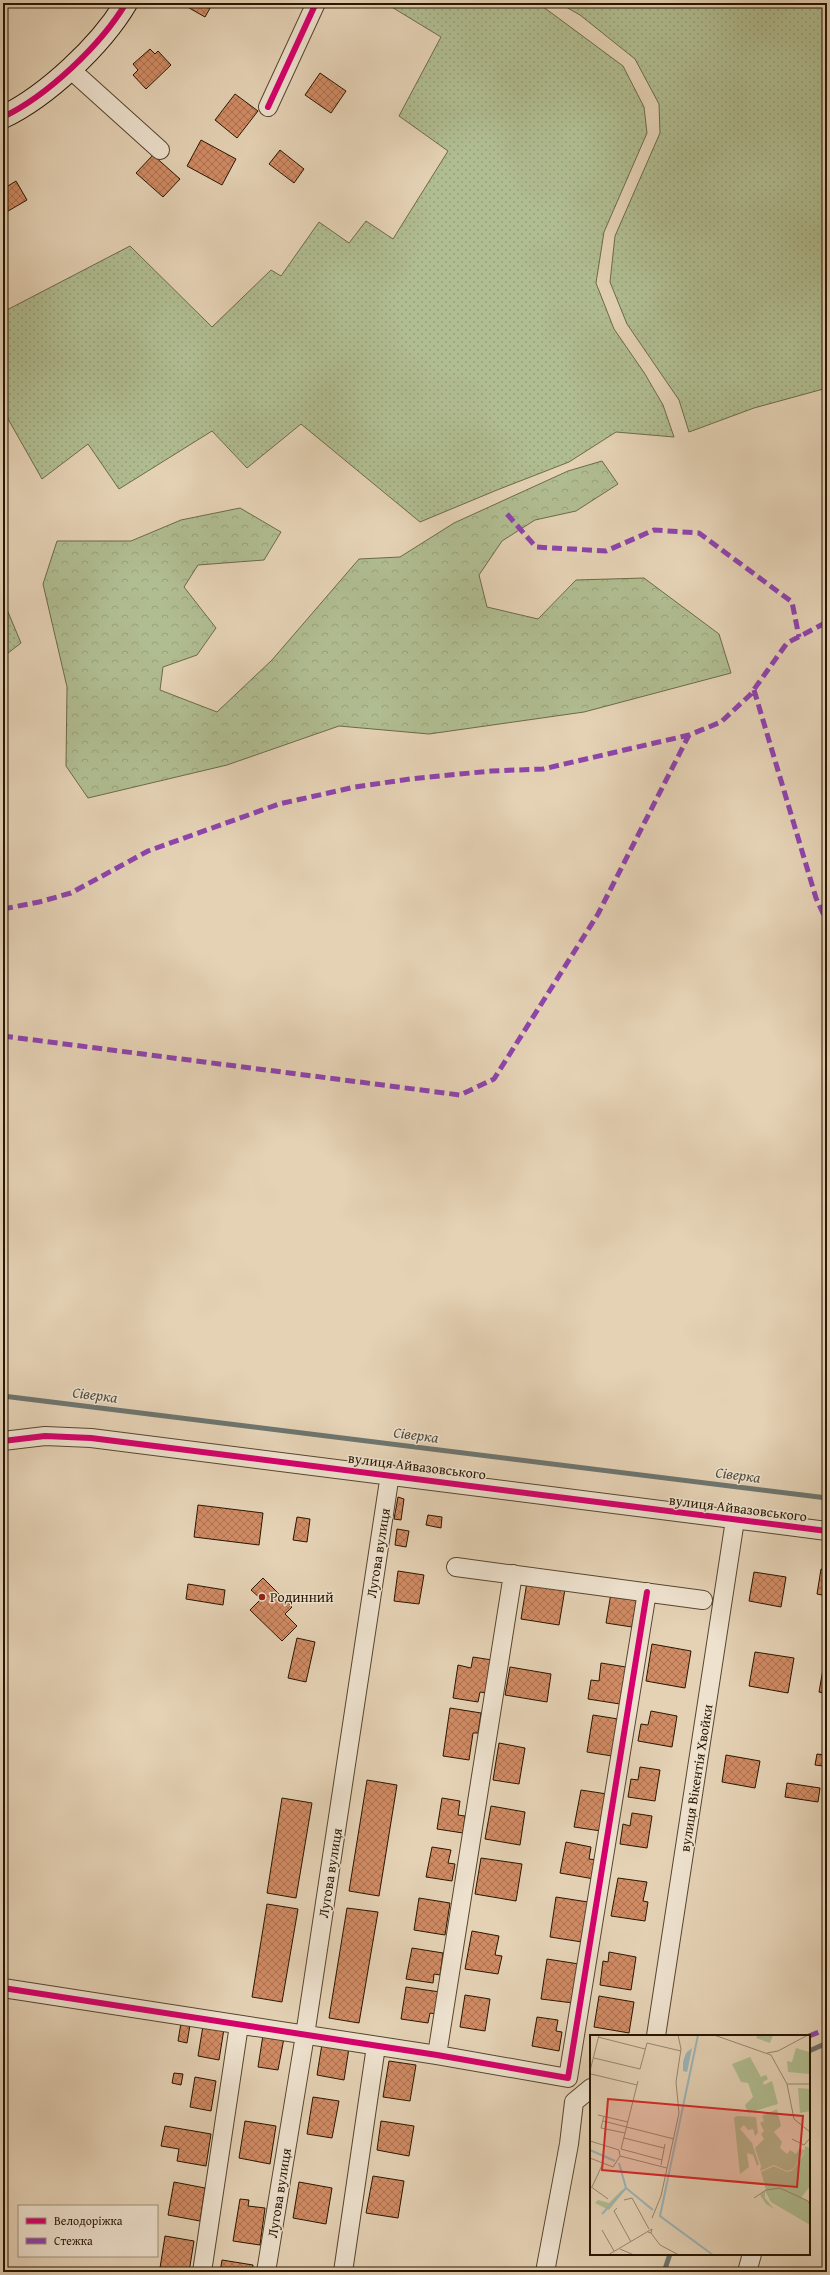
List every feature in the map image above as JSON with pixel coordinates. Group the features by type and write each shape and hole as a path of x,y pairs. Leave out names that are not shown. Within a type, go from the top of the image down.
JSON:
{"street":[{"path":"3,117 37,97 96,43 126,3"},
{"path":"268,107 316,3"},
{"path":"69,68 160,150"},
{"name":"вулиця Айвазовського","path":"3,1441 44,1436 91,1438 390,1474 827,1531"},
{"name":"Лугова вулиця","path":"266,2272 305,2035 390,1474"},
{"name":"вулиця Вікентія Хвойки","path":"656,2035 735,1520"},
{"path":"456,1567 703,1600"},
{"path":"437,2055 513,1574"},
{"path":"3,1988 437,2055 568,2078 647,1592"},
{"path":"202,2272 239,2025"},
{"path":"343,2272 376,2046"},
{"path":"545,2272 569,2144 574,2102 590,2089"},
{"path":"747,2272 752,2255"}],"green space":[{"path":"385,3 538,3 623,66 644,107 647,133 604,232 596,283 614,329 645,374 663,405 674,437 616,432 569,462 420,522 301,424 247,468 212,431 119,489 88,444 42,479 3,410 3,312 130,246 212,327 271,270 281,276 319,222 349,243 366,221 393,239 448,151 399,116 441,37"},
{"path":"559,3 827,3 827,388 754,408 689,432 679,400 627,324 610,282 615,236 660,133 659,104 635,59 580,15"},
{"path":"602,461 618,484 576,511 535,520 502,541 479,575 487,607 538,619 576,580 644,578 719,634 731,673 584,712 429,734 339,726 227,765 88,798 66,766 67,687 43,584 57,541 131,541 181,520 240,508 281,532 264,560 198,565 184,587 216,628 197,655 163,667 160,690 217,712 272,660 359,559 400,557 454,523 568,471"},
{"path":"3,600 21,643 3,657"}],"building":[{"path":"185,3 213,3 205,17 184,5"},
{"path":"150,49 155,54 158,51 171,65 146,89 133,75 138,70 133,64"},
{"path":"3,56 7,68 3,69"},
{"path":"320,73 346,91 331,113 305,95"},
{"path":"235,94 258,111 237,138 215,120"},
{"path":"201,140 236,159 222,185 187,166"},
{"path":"280,150 304,169 294,183 269,164"},
{"path":"153,155 180,179 163,197 136,173"},
{"path":"16,181 27,200 3,214 3,189"},
{"path":"398,1497 404,1499 401,1520 394,1519"},
{"path":"198,1505 263,1513 259,1545 194,1537"},
{"path":"428,1515 442,1517 441,1528 426,1525"},
{"path":"297,1517 310,1519 307,1542 293,1540"},
{"path":"397,1529 409,1531 406,1547 395,1545"},
{"path":"821,1569 827,1570 827,1596 817,1594"},
{"path":"398,1571 424,1575 419,1604 394,1601"},
{"path":"754,1572 786,1577 781,1607 749,1601"},
{"path":"263,1578 292,1607 285,1614 297,1626 282,1641 250,1610 261,1599 251,1590"},
{"path":"527,1582 565,1589 559,1625 521,1619"},
{"path":"188,1584 225,1590 223,1605 186,1599"},
{"path":"611,1593 637,1597 632,1627 606,1623"},
{"path":"297,1638 315,1642 306,1682 288,1678"},
{"path":"652,1644 691,1651 685,1688 646,1681"},
{"path":"755,1652 794,1658 788,1693 749,1686"},
{"path":"827,1652 827,1694 819,1692"},
{"path":"473,1657 492,1660 486,1693 480,1692 478,1702 453,1698 458,1665 471,1668"},
{"path":"601,1663 626,1667 620,1704 588,1699 591,1680 599,1681"},
{"path":"510,1667 551,1674 547,1702 505,1695"},
{"path":"450,1708 481,1713 478,1733 473,1733 469,1760 443,1756"},
{"path":"651,1711 677,1716 672,1747 638,1741 641,1724 648,1725"},
{"path":"593,1715 618,1719 612,1756 587,1752"},
{"path":"499,1743 525,1748 519,1784 493,1780"},
{"path":"817,1754 825,1755 823,1766 815,1765"},
{"path":"726,1755 760,1761 755,1788 722,1782"},
{"path":"640,1767 660,1770 655,1801 628,1797 631,1779 638,1780"},
{"path":"367,1780 397,1785 379,1896 349,1891"},
{"path":"787,1783 820,1788 818,1802 785,1797"},
{"path":"581,1790 607,1794 601,1831 574,1827"},
{"path":"282,1798 312,1803 296,1898 267,1893"},
{"path":"442,1798 460,1801 458,1815 465,1816 463,1833 437,1829"},
{"path":"491,1806 525,1812 520,1845 485,1839"},
{"path":"632,1813 652,1816 647,1848 620,1844 623,1824 630,1826"},
{"path":"566,1842 591,1847 589,1859 597,1860 594,1879 560,1873"},
{"path":"432,1847 451,1850 448,1863 455,1864 452,1881 426,1877"},
{"path":"481,1858 522,1864 516,1901 475,1894"},
{"path":"618,1878 647,1882 643,1901 648,1902 645,1921 611,1916"},
{"path":"556,1897 588,1902 582,1942 550,1937"},
{"path":"419,1898 450,1903 445,1935 414,1930"},
{"path":"267,1904 298,1909 282,2002 252,1997"},
{"path":"347,1908 378,1912 359,2023 329,2018"},
{"path":"472,1931 499,1936 495,1955 502,1956 498,1974 465,1969"},
{"path":"412,1948 443,1953 440,1975 434,1974 433,1983 406,1979"},
{"path":"609,1952 636,1957 631,1990 600,1985 603,1961 608,1962"},
{"path":"547,1959 579,1964 573,2003 541,1999"},
{"path":"406,1987 440,1992 436,2014 430,2013 428,2023 401,2019"},
{"path":"465,1995 490,1999 485,2031 460,2027"},
{"path":"599,1996 634,2002 629,2033 594,2027"},
{"path":"537,2017 558,2020 556,2031 562,2032 559,2051 532,2046"},
{"path":"181,2023 190,2025 187,2043 178,2041"},
{"path":"203,2026 224,2029 219,2060 198,2056"},
{"path":"263,2035 284,2038 278,2070 258,2067"},
{"path":"322,2044 349,2048 344,2080 317,2075"},
{"path":"389,2061 416,2065 410,2101 383,2097"},
{"path":"174,2073 183,2074 181,2085 172,2083"},
{"path":"195,2077 216,2081 211,2111 190,2107"},
{"path":"313,2097 339,2101 332,2138 307,2134"},
{"path":"245,2121 276,2126 270,2164 239,2158"},
{"path":"381,2121 414,2126 409,2156 377,2150"},
{"path":"165,2126 211,2134 206,2166 177,2161 179,2149 161,2146"},
{"path":"373,2176 404,2181 398,2218 366,2213"},
{"path":"174,2182 205,2188 200,2221 168,2215"},
{"path":"299,2182 332,2188 326,2224 293,2218"},
{"path":"240,2199 249,2200 248,2206 265,2208 260,2245 233,2241"},
{"path":"165,2236 194,2241 189,2272 160,2268"},
{"path":"222,2260 253,2265 252,2272 220,2272"}],"waterway":[{"name":"Сіверка","path":"3,1396 827,1498"},
{"path":"810,2051 827,2043"},
{"path":"664,2272 670,2255"}],"marked path":[{"path":"507,514 536,547 606,551 654,530 699,533 792,602 799,637"},
{"path":"3,909 39,902 71,893 148,851 279,804 355,787 410,779 491,771 543,769 689,735 721,722 750,695 787,643 827,622"},
{"path":"754,690 816,898 827,922"},
{"path":"3,1036 460,1095 494,1079 598,914 689,735"},
{"path":"810,2036 827,2029"}],"cycle path":[{"path":"3,117 20,108 37,96 72,68 102,36 126,3"},
{"path":"268,107 316,3"},
{"path":"3,1441 45,1436 91,1438 827,1531"},
{"path":"3,1988 437,2055 568,2078 647,1592"}],"place":[{"name":"Родинний","path":"262,1597"}]}
